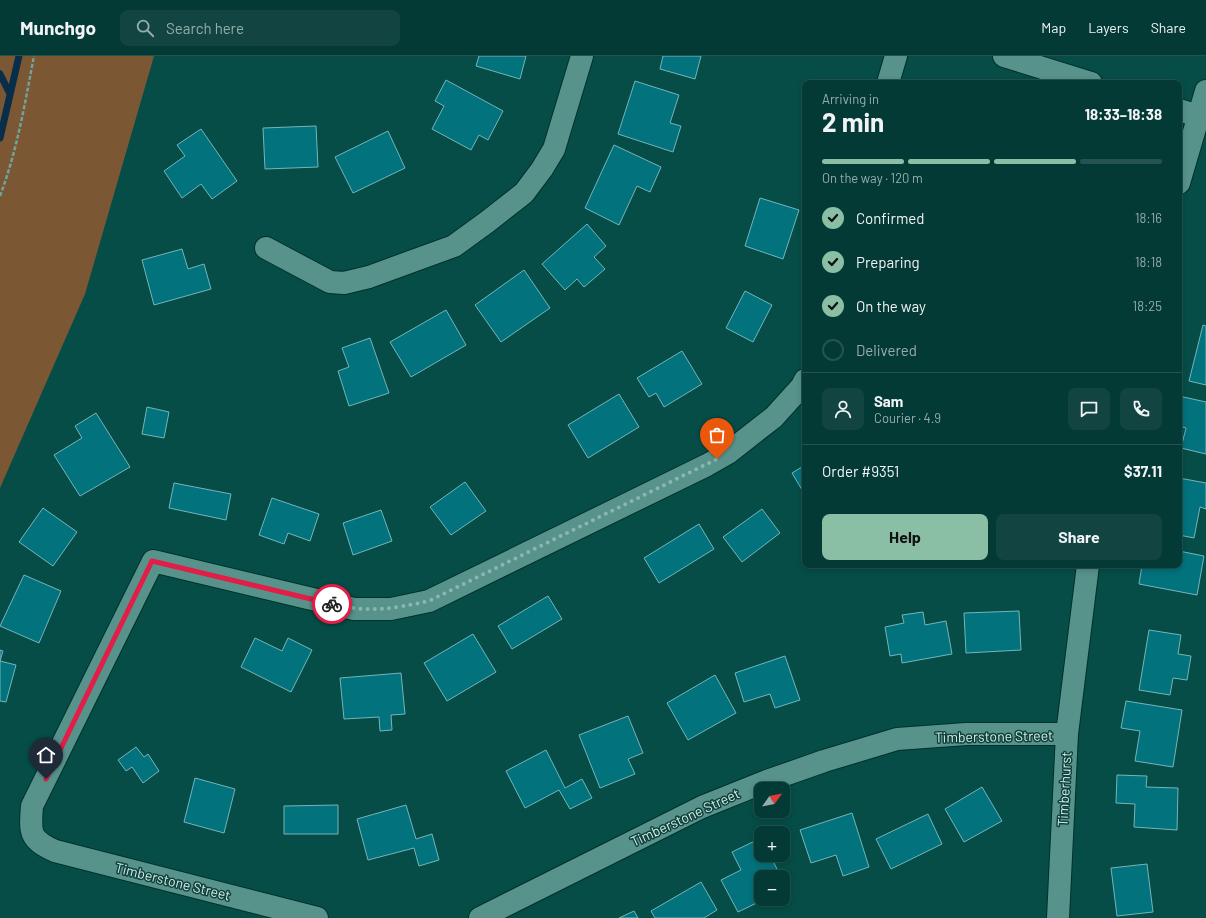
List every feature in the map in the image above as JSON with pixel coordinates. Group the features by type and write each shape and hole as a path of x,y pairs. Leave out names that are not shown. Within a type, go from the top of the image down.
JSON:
{"street":[{"path":"266,248 330,282 344,283 369,278 454,246 524,193 542,169 554,149 582,56"},
{"path":"889,80 896,56"},
{"path":"1004,56 1081,80"},
{"path":"1182,162 1189,114 1206,91"},
{"name":"Timberstone Street","path":"317,918 55,851 43,845 34,837 31,826 32,806 152,561 354,609 391,609 429,601 707,465 728,453 774,418 802,386"},
{"name":"Timberhurst","path":"1058,918 1067,734 1088,568"},
{"name":"Timberstone Street","path":"480,918 702,807 767,780 824,761 897,739 966,734 1067,734"}],"path":[{"path":"0,196 6,181 24,110 34,56"}],"shaded area":[{"path":"0,56 154,56 85,294 0,488"}],"building":[{"path":"479,56 526,56 520,79 476,66"},
{"path":"663,56 701,56 695,79 660,69"},
{"path":"446,80 503,111 488,140 479,135 471,150 432,129 444,106 435,101"},
{"path":"635,81 679,95 670,123 681,126 673,152 618,134"},
{"path":"316,126 318,167 265,169 263,128"},
{"path":"201,129 237,181 212,199 201,184 182,198 164,171 185,156 177,145"},
{"path":"388,131 405,168 353,193 335,157"},
{"path":"614,145 661,167 650,192 637,186 619,225 585,208"},
{"path":"760,198 799,210 783,259 745,246"},
{"path":"587,224 606,246 594,257 605,269 584,287 577,279 565,290 542,264"},
{"path":"182,249 188,269 204,264 211,289 154,305 142,260"},
{"path":"524,270 550,308 501,342 475,305"},
{"path":"745,291 772,305 753,342 726,328"},
{"path":"446,310 466,345 411,377 390,342"},
{"path":"1203,325 1206,326 1206,385 1189,381"},
{"path":"370,338 389,393 349,406 338,371 349,367 342,348"},
{"path":"682,351 702,384 664,407 656,393 649,397 637,378"},
{"path":"619,394 639,427 588,458 568,425"},
{"path":"1182,397 1206,402 1206,454 1182,448 1186,428 1182,427"},
{"path":"147,407 169,412 164,438 142,434"},
{"path":"96,413 130,467 80,496 54,455 82,438 75,426"},
{"path":"802,467 802,490 792,473"},
{"path":"1182,479 1206,483 1206,509 1200,507 1194,538 1182,536"},
{"path":"465,482 486,511 451,535 430,507"},
{"path":"174,483 231,494 226,520 169,508"},
{"path":"272,498 319,514 310,541 288,533 284,544 259,535"},
{"path":"43,508 77,532 53,566 19,542"},
{"path":"762,509 780,533 742,562 723,537"},
{"path":"381,510 392,541 353,555 343,523"},
{"path":"699,524 714,549 659,583 644,558"},
{"path":"1182,552 1204,556 1197,595 1139,584 1142,568 1182,568"},
{"path":"24,575 61,591 39,643 0,626"},
{"path":"548,596 562,619 512,649 498,626"},
{"path":"1019,611 1021,650 966,653 964,613"},
{"path":"923,612 925,625 946,621 952,654 902,663 901,654 890,656 885,627 904,623 902,615"},
{"path":"1149,630 1181,635 1178,654 1191,656 1187,680 1173,678 1170,695 1139,690"},
{"path":"473,634 496,672 447,701 424,663"},
{"path":"255,638 282,651 288,638 312,650 291,692 241,667"},
{"path":"0,650 3,651 0,661"},
{"path":"785,656 800,700 775,708 770,694 744,702 735,673"},
{"path":"0,661 16,665 6,702 0,701"},
{"path":"401,673 405,714 391,715 392,730 380,731 379,717 344,719 340,678"},
{"path":"715,675 736,713 688,740 667,703"},
{"path":"1126,701 1182,710 1173,767 1135,761 1140,731 1121,728"},
{"path":"628,716 643,753 628,759 635,774 600,788 579,735"},
{"path":"136,747 144,757 148,754 159,771 143,783 132,767 126,771 118,760"},
{"path":"546,750 565,788 582,779 592,798 570,809 559,790 525,808 506,771"},
{"path":"1117,775 1147,776 1146,787 1178,788 1177,830 1134,827 1135,804 1116,803"},
{"path":"195,778 235,789 224,833 184,822"},
{"path":"982,787 1002,821 964,842 945,809"},
{"path":"338,805 338,834 284,834 284,806"},
{"path":"406,805 416,839 432,834 439,860 419,866 414,848 368,860 357,819"},
{"path":"852,813 869,867 843,876 836,855 811,863 800,830"},
{"path":"928,814 942,844 891,869 876,839"},
{"path":"754,841 754,862 774,862 778,870 754,870 754,904 738,912 721,880 741,870 732,852"},
{"path":"1147,864 1153,912 1117,916 1111,868"},
{"path":"701,882 717,910 704,918 655,918 651,911"},
{"path":"634,911 638,918 619,918"}],"waterway":[{"path":"0,138 19,56"},
{"path":"0,74 10,94"}],"way so far":[{"path":"332,604 354,609 391,609 429,601 717,459"}],"route":[{"path":"46,779 152,561 332,604"}]}
